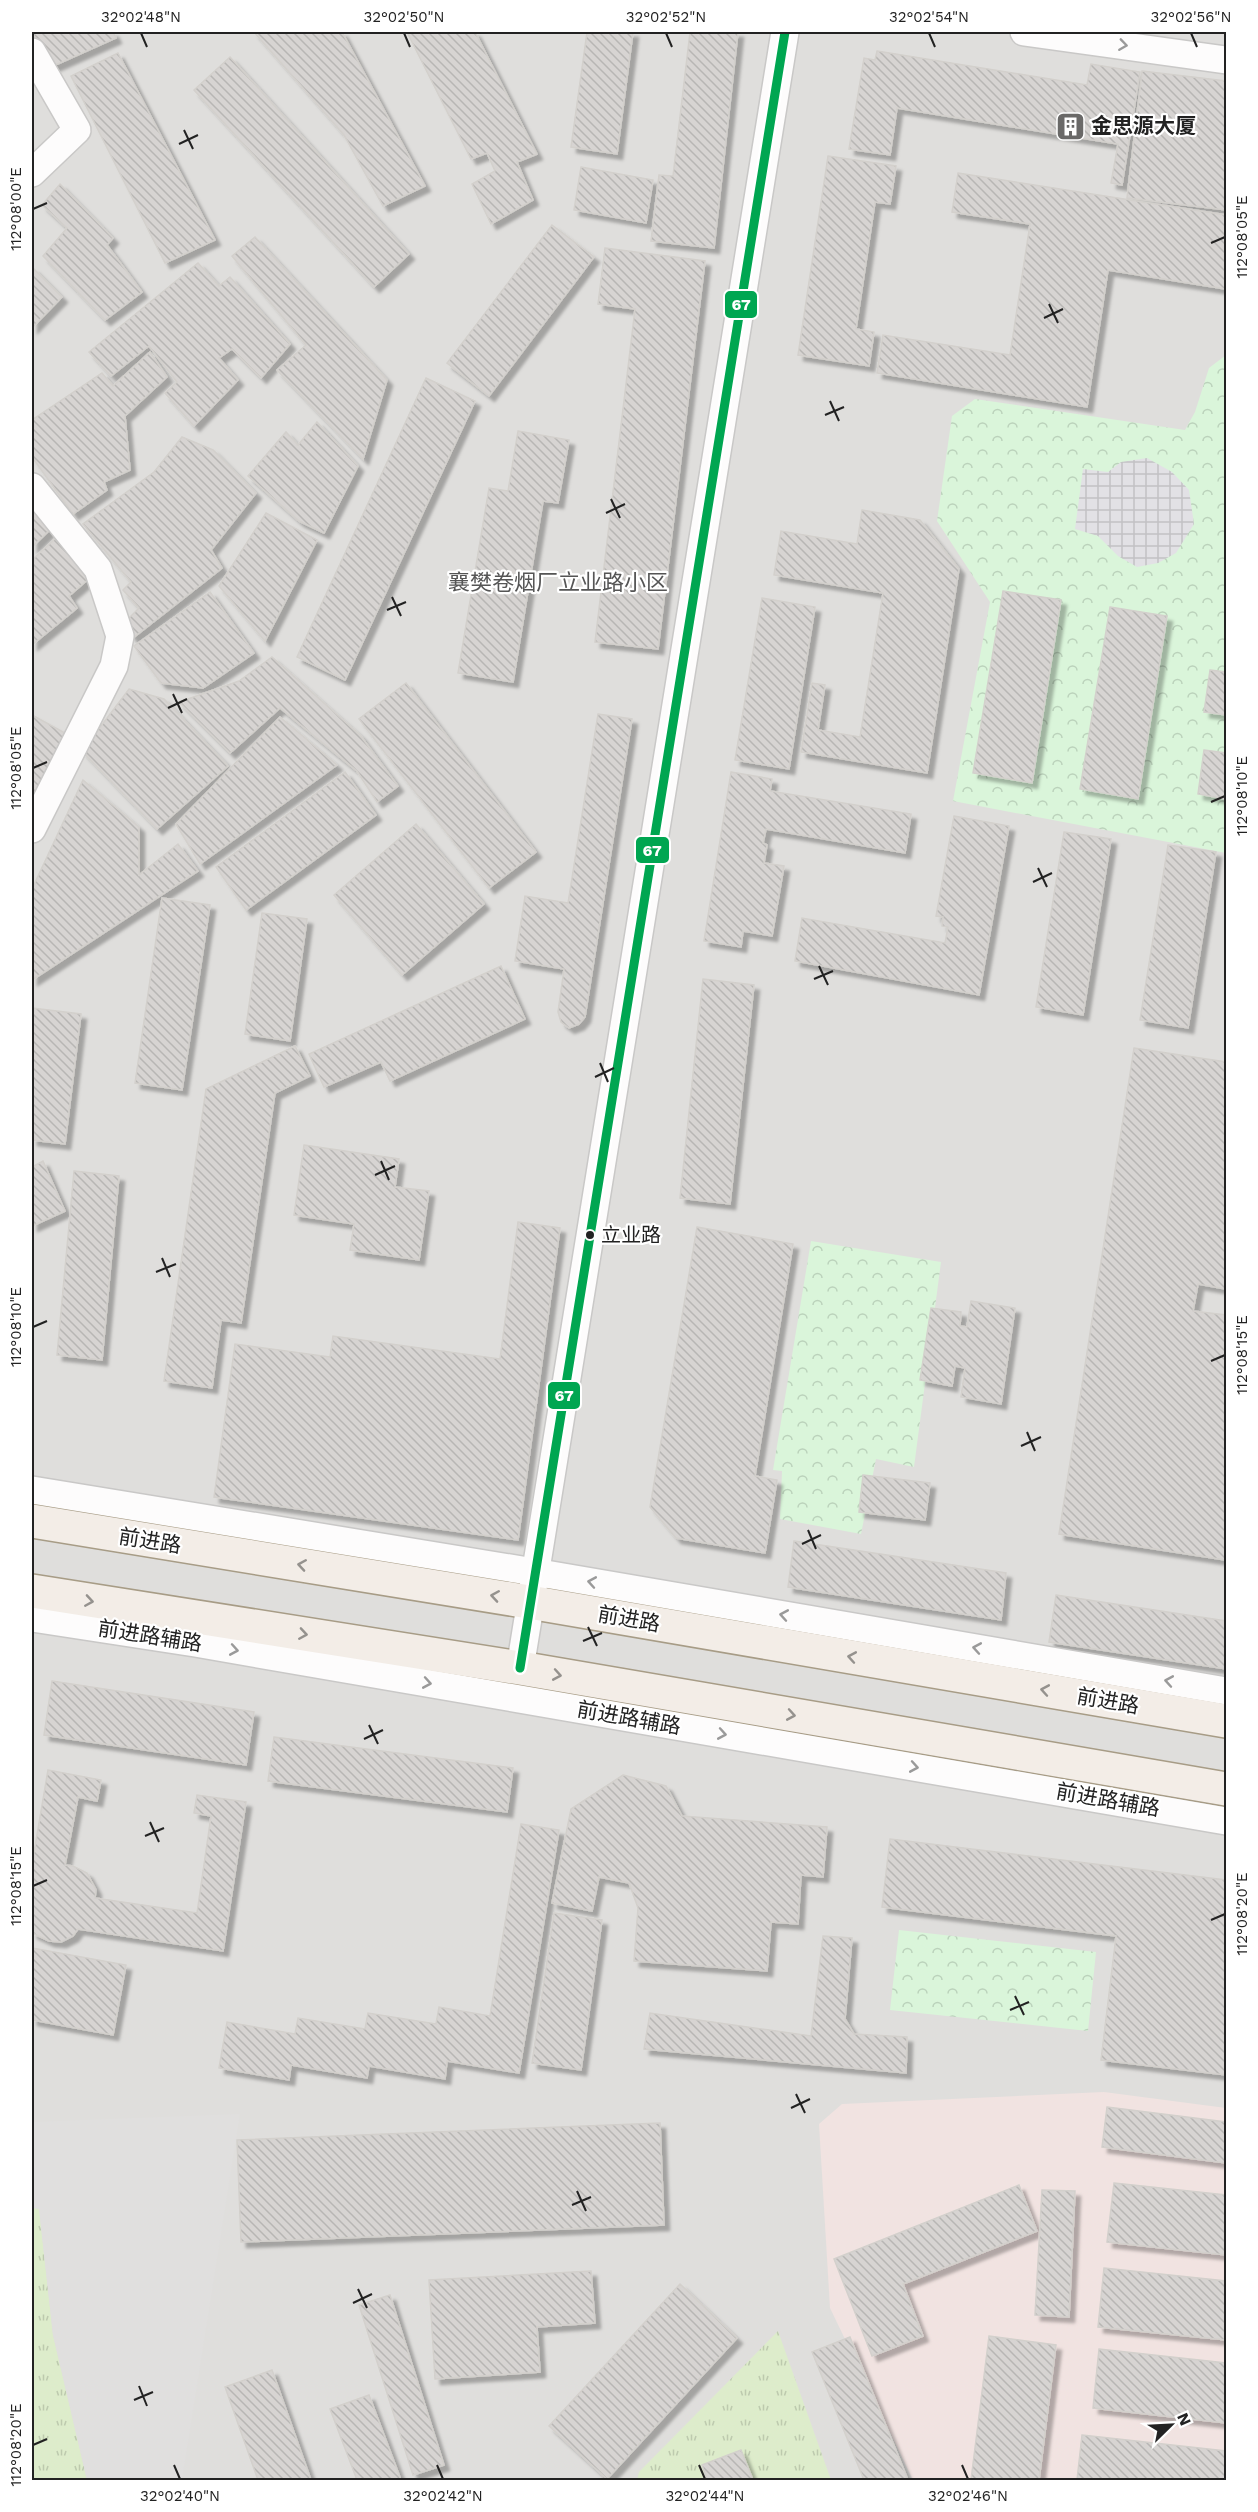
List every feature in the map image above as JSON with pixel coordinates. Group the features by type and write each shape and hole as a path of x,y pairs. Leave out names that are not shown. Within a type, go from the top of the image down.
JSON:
{"main road":[{"name":"前进路","path":"32,1521 532,1587 1227,1721"},
{"path":"32,1591 520,1668 1227,1790"}],"street":[{"path":"520,1668 784,32"},
{"path":"1024,32 1227,60"},
{"path":"32,52 77,130 32,173"},
{"path":"32,487 99,569 120,636 114,666 32,829"},
{"path":"32,1490 532,1587 1227,1691"},
{"name":"前进路辅路","path":"32,1618 195,1643 1227,1821"}],"shaded area":[{"path":"32,32 1226,32 1226,2480 32,2480"},
{"path":"1147,458 1172,472 1189,490 1194,524 1176,553 1158,563 1137,567 1118,556 1098,536 1075,529 1083,469 1108,472 1121,462"},
{"path":"1104,2092 1226,2108 1226,2480 913,2480 830,2308 819,2124 842,2104"},
{"path":"240,2114 182,2480 87,2480 53,2335 39,2209 32,2208 32,2122"}],"green space":[{"path":"1226,355 1226,853 953,801 990,602 937,521 952,416 975,399 1185,430 1195,412 1209,368"},
{"path":"811,1241 941,1262 914,1467 876,1459 861,1534 780,1519 782,1471 773,1470"},
{"path":"899,1930 1096,1952 1088,2031 890,2010"},
{"path":"32,2208 39,2208 53,2335 87,2480 32,2480"},
{"path":"778,2331 831,2480 637,2480 639,2472"}],"building":[{"path":"32,32 113,32 116,38 51,67"},
{"path":"254,32 342,32 425,186 383,206 344,135"},
{"path":"407,32 475,32 537,154 517,162 533,200 491,224 472,184 495,171 487,153 471,159"},
{"path":"587,32 633,32 617,154 571,147"},
{"path":"690,32 738,32 714,248 651,241 659,175 673,176"},
{"name":"金思源大厦","path":"877,51 1087,85 1091,64 1140,72 1122,185 1111,183 1118,144 897,108 890,155 849,149 864,58 875,60"},
{"path":"118,53 215,240 165,263 71,76"},
{"path":"230,57 409,254 374,287 194,90"},
{"path":"1142,71 1226,81 1226,210 1127,198"},
{"path":"828,156 896,166 890,204 875,202 856,329 874,332 869,366 798,355"},
{"path":"581,167 653,180 646,223 574,210"},
{"path":"958,173 1226,215 1226,289 1108,270 1087,407 877,373 883,335 1010,355 1030,224 952,212"},
{"path":"60,184 113,238 107,245 142,292 105,320 43,256 67,228 42,205"},
{"path":"552,225 594,257 489,396 447,363"},
{"path":"255,237 387,380 363,459 277,370 306,345 232,256"},
{"path":"605,248 705,261 658,649 595,642 635,309 598,304"},
{"path":"198,263 219,286 230,277 290,344 261,378 232,349 219,358 238,380 194,426 165,393 177,382 149,346 111,376 89,352"},
{"path":"33,268 62,297 32,328 32,270"},
{"path":"150,352 167,377 125,416 130,470 104,482 107,490 73,514 32,457 32,420 102,373 113,386"},
{"path":"426,378 475,401 345,680 297,657"},
{"path":"317,422 358,466 324,533 299,521 248,476 286,432 298,445"},
{"path":"518,431 569,440 558,503 543,501 513,682 458,673 489,488 508,491"},
{"path":"182,437 213,450 256,493 211,550 222,568 133,638 123,624 139,608 123,590 131,582 83,524 154,472"},
{"path":"32,499 53,527 32,547"},
{"path":"862,510 920,520 959,569 927,773 801,752 812,683 825,685 818,730 860,737 883,593 774,575 781,531 857,544"},
{"path":"266,513 317,540 265,641 219,586"},
{"path":"58,536 91,577 69,596 77,608 32,645 32,560"},
{"path":"1003,591 1061,600 1032,783 973,773"},
{"path":"210,592 254,653 203,688 161,683 134,646"},
{"path":"762,598 815,607 789,769 735,760"},
{"path":"1110,607 1167,616 1138,799 1080,789"},
{"path":"272,657 360,735 398,786 377,802 357,771 280,708 230,753 179,702 239,681"},
{"path":"1210,670 1226,672 1226,715 1204,712"},
{"path":"406,683 536,852 489,888 359,719"},
{"path":"129,689 164,699 228,766 157,829 82,751"},
{"path":"598,714 632,719 585,1017 579,1024 569,1028 561,1022 558,1012 564,969 515,961 525,896 568,903"},
{"path":"32,715 65,733 32,803"},
{"path":"280,717 337,765 200,864 176,824"},
{"path":"1204,750 1226,753 1226,799 1198,794"},
{"path":"345,772 376,815 246,910 216,867"},
{"path":"731,772 772,779 770,791 911,814 905,853 766,829 763,843 767,845 764,863 784,866 772,936 743,931 741,947 704,941"},
{"path":"83,780 139,827 139,875 178,844 198,871 32,980 32,889"},
{"path":"954,816 1009,826 979,995 795,961 802,918 945,943 948,927 942,926 943,917 936,916"},
{"path":"416,824 484,904 402,975 334,895"},
{"path":"1064,832 1111,839 1083,1015 1036,1007"},
{"path":"1168,845 1216,852 1188,1028 1140,1020"},
{"path":"162,898 210,905 182,1090 135,1083"},
{"path":"262,913 307,919 290,1041 245,1034"},
{"path":"501,966 525,1019 390,1081 381,1062 324,1087 309,1054"},
{"path":"703,979 754,985 730,1204 680,1198"},
{"path":"32,1008 81,1014 65,1144 32,1140"},
{"path":"295,1046 310,1076 275,1093 241,1323 221,1320 212,1388 164,1381 206,1089"},
{"path":"1134,1048 1226,1062 1226,1289 1198,1284 1193,1311 1226,1315 1226,1560 1059,1534"},
{"path":"304,1145 399,1159 395,1187 429,1191 419,1260 350,1250 354,1224 294,1215"},
{"path":"43,1161 65,1211 32,1226 32,1167"},
{"path":"74,1171 119,1176 102,1360 57,1355"},
{"path":"518,1222 560,1228 518,1540 214,1497 235,1344 330,1357 333,1336 500,1359"},
{"path":"697,1227 793,1244 755,1476 777,1480 765,1553 676,1538 650,1507"},
{"path":"971,1301 1015,1308 1001,1404 961,1397 965,1368 955,1366 952,1386 920,1380 931,1308 961,1312 960,1326 967,1327"},
{"path":"863,1475 930,1483 925,1520 859,1512"},
{"path":"794,1541 1006,1573 1001,1620 788,1587"},
{"path":"1056,1595 1226,1621 1226,1669 1049,1642"},
{"path":"52,1681 254,1712 246,1765 44,1735"},
{"path":"274,1737 513,1768 507,1812 268,1781"},
{"path":"48,1770 101,1780 97,1801 78,1797 65,1865 87,1873 96,1890 95,1898 197,1913 211,1816 194,1813 197,1795 246,1802 223,1951 78,1929 73,1936 61,1942 49,1941 32,1933 32,1864"},
{"path":"623,1775 666,1786 682,1816 827,1827 823,1877 801,1875 798,1924 771,1922 767,1971 634,1961 638,1908 629,1883 599,1877 592,1911 552,1903 571,1809"},
{"path":"521,1824 559,1830 519,2073 447,2061 445,2079 369,2066 367,2078 291,2065 289,2080 219,2068 227,2022 295,2034 298,2018 365,2029 368,2013 436,2024 439,2007 490,2016"},
{"path":"890,1839 1226,1880 1226,2075 1101,2060 1116,1936 882,1907"},
{"path":"554,1913 602,1920 581,2070 532,2063"},
{"path":"823,1936 852,1938 845,2019 854,2034 907,2037 906,2073 644,2049 650,2013 811,2036"},
{"path":"32,1948 126,1965 113,2035 32,2020"},
{"path":"1107,2107 1226,2122 1226,2163 1102,2147"},
{"path":"660,2123 664,2225 241,2242 237,2140"},
{"path":"1114,2183 1226,2195 1226,2255 1107,2242"},
{"path":"1019,2185 1037,2231 903,2284 923,2336 872,2356 834,2259"},
{"path":"1042,2190 1075,2191 1069,2317 1035,2315"},
{"path":"1104,2268 1226,2281 1226,2340 1098,2327"},
{"path":"591,2271 595,2323 537,2327 540,2372 435,2379 429,2280"},
{"path":"680,2284 737,2338 607,2479 549,2426"},
{"path":"390,2295 444,2465 413,2475 359,2305"},
{"path":"989,2336 1056,2345 1039,2480 971,2480"},
{"path":"850,2337 908,2480 864,2480 812,2352"},
{"path":"1099,2349 1226,2363 1226,2423 1093,2408"},
{"path":"272,2370 311,2480 258,2480 225,2387"},
{"path":"369,2395 401,2480 357,2480 330,2409"},
{"path":"1082,2435 1226,2451 1226,2480 1077,2480"},
{"path":"741,2450 753,2480 707,2480 702,2465"}],"transit line":[{"name":"67","path":"520,1668 785,32"}],"place":[{"name":"金思源大厦","path":"1070,126"},
{"name":"立业路","path":"590,1235"}],"district":[{"name":"襄樊卷烟厂立业路小区","path":"558,582"}]}
